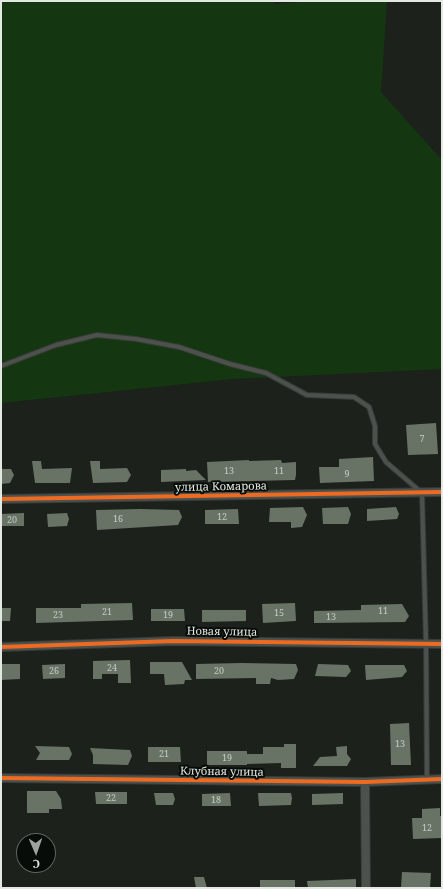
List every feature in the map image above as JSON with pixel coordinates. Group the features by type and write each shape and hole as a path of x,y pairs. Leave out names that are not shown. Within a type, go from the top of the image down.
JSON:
{"street":[{"name":"улица Комарова","path":"1,499 442,492"},
{"name":"Новая улица","path":"1,647 173,641 442,644"},
{"name":"Клубная улица","path":"1,778 365,782 442,779"},
{"path":"365,782 366,888"}],"lane":[{"path":"1,366 56,345 97,335 136,339 179,347 266,374 307,395 354,397 369,407 375,426 375,444 386,462 422,493 426,643 427,779"}],"green space":[{"path":"1,1 273,1 274,4 314,1 387,1 381,92 442,160 442,369 233,379 1,403"}],"building":[{"path":"436,423 438,454 408,455 406,425"},
{"path":"373,457 374,481 320,483 319,467 339,467 339,459"},
{"path":"281,460 282,463 296,462 295,480 208,482 207,462"},
{"path":"32,461 41,461 42,469 72,468 70,483 35,483"},
{"path":"90,461 100,461 100,469 127,468 131,475 127,482 93,483"},
{"path":"1,469 11,469 14,475 10,483 1,484"},
{"path":"186,469 186,471 196,470 206,480 161,482 161,470"},
{"path":"303,507 307,515 302,527 291,528 291,522 269,522 270,508"},
{"path":"348,507 351,514 348,524 323,524 322,508"},
{"path":"396,507 399,514 397,519 367,521 367,509"},
{"path":"238,509 239,524 205,524 205,510"},
{"path":"96,510 179,510 182,517 178,525 97,530"},
{"path":"24,513 24,526 1,526 1,514"},
{"path":"67,513 69,519 67,526 48,527 47,514"},
{"path":"132,603 133,620 36,623 36,608 81,608 81,604"},
{"path":"295,603 296,621 263,623 262,604"},
{"path":"402,604 409,616 405,622 314,623 314,611 361,610 361,605"},
{"path":"1,608 11,608 10,621 1,621"},
{"path":"151,609 184,609 185,621 151,621"},
{"path":"202,610 246,610 246,621 202,622"},
{"path":"130,660 131,683 118,683 118,674 102,674 102,679 93,679 93,661"},
{"path":"150,662 182,662 192,680 185,680 184,684 165,685 164,674 150,674"},
{"path":"1,664 20,664 20,679 1,680"},
{"path":"65,664 65,678 43,679 42,665"},
{"path":"196,664 296,664 298,670 294,679 278,680 271,678 270,684 256,684 256,678 196,679"},
{"path":"318,664 348,665 351,671 346,677 315,676"},
{"path":"365,665 404,665 407,671 402,677 366,680"},
{"path":"409,723 411,765 391,765 390,724"},
{"path":"284,744 296,744 296,768 281,768 281,763 207,765 207,751 247,751 247,754 263,754 263,747 284,747"},
{"path":"35,746 69,747 72,754 69,760 36,760 40,753"},
{"path":"347,746 347,754 351,759 347,766 313,766 320,757 337,756 336,747"},
{"path":"148,747 180,747 181,762 148,762"},
{"path":"90,748 130,750 132,756 128,765 93,764 93,755"},
{"path":"27,791 56,791 61,799 62,809 49,809 49,813 27,813"},
{"path":"95,792 127,792 127,804 96,804"},
{"path":"154,793 173,793 175,799 173,805 156,805"},
{"path":"230,793 231,806 202,806 202,794"},
{"path":"258,793 291,793 291,805 259,806"},
{"path":"343,793 343,804 312,805 312,794"},
{"path":"440,808 440,816 442,816 442,838 413,839 412,818 422,818 422,809"},
{"path":"402,872 431,873 430,888 401,888"},
{"path":"194,877 204,877 207,888 196,888"},
{"path":"356,879 356,888 308,888 307,881"},
{"path":"260,880 295,880 295,888 260,888"}],"cycle path":[{"path":"1,499 442,492"},
{"path":"1,647 173,641 442,644"},
{"path":"1,778 365,782 442,779"}]}
